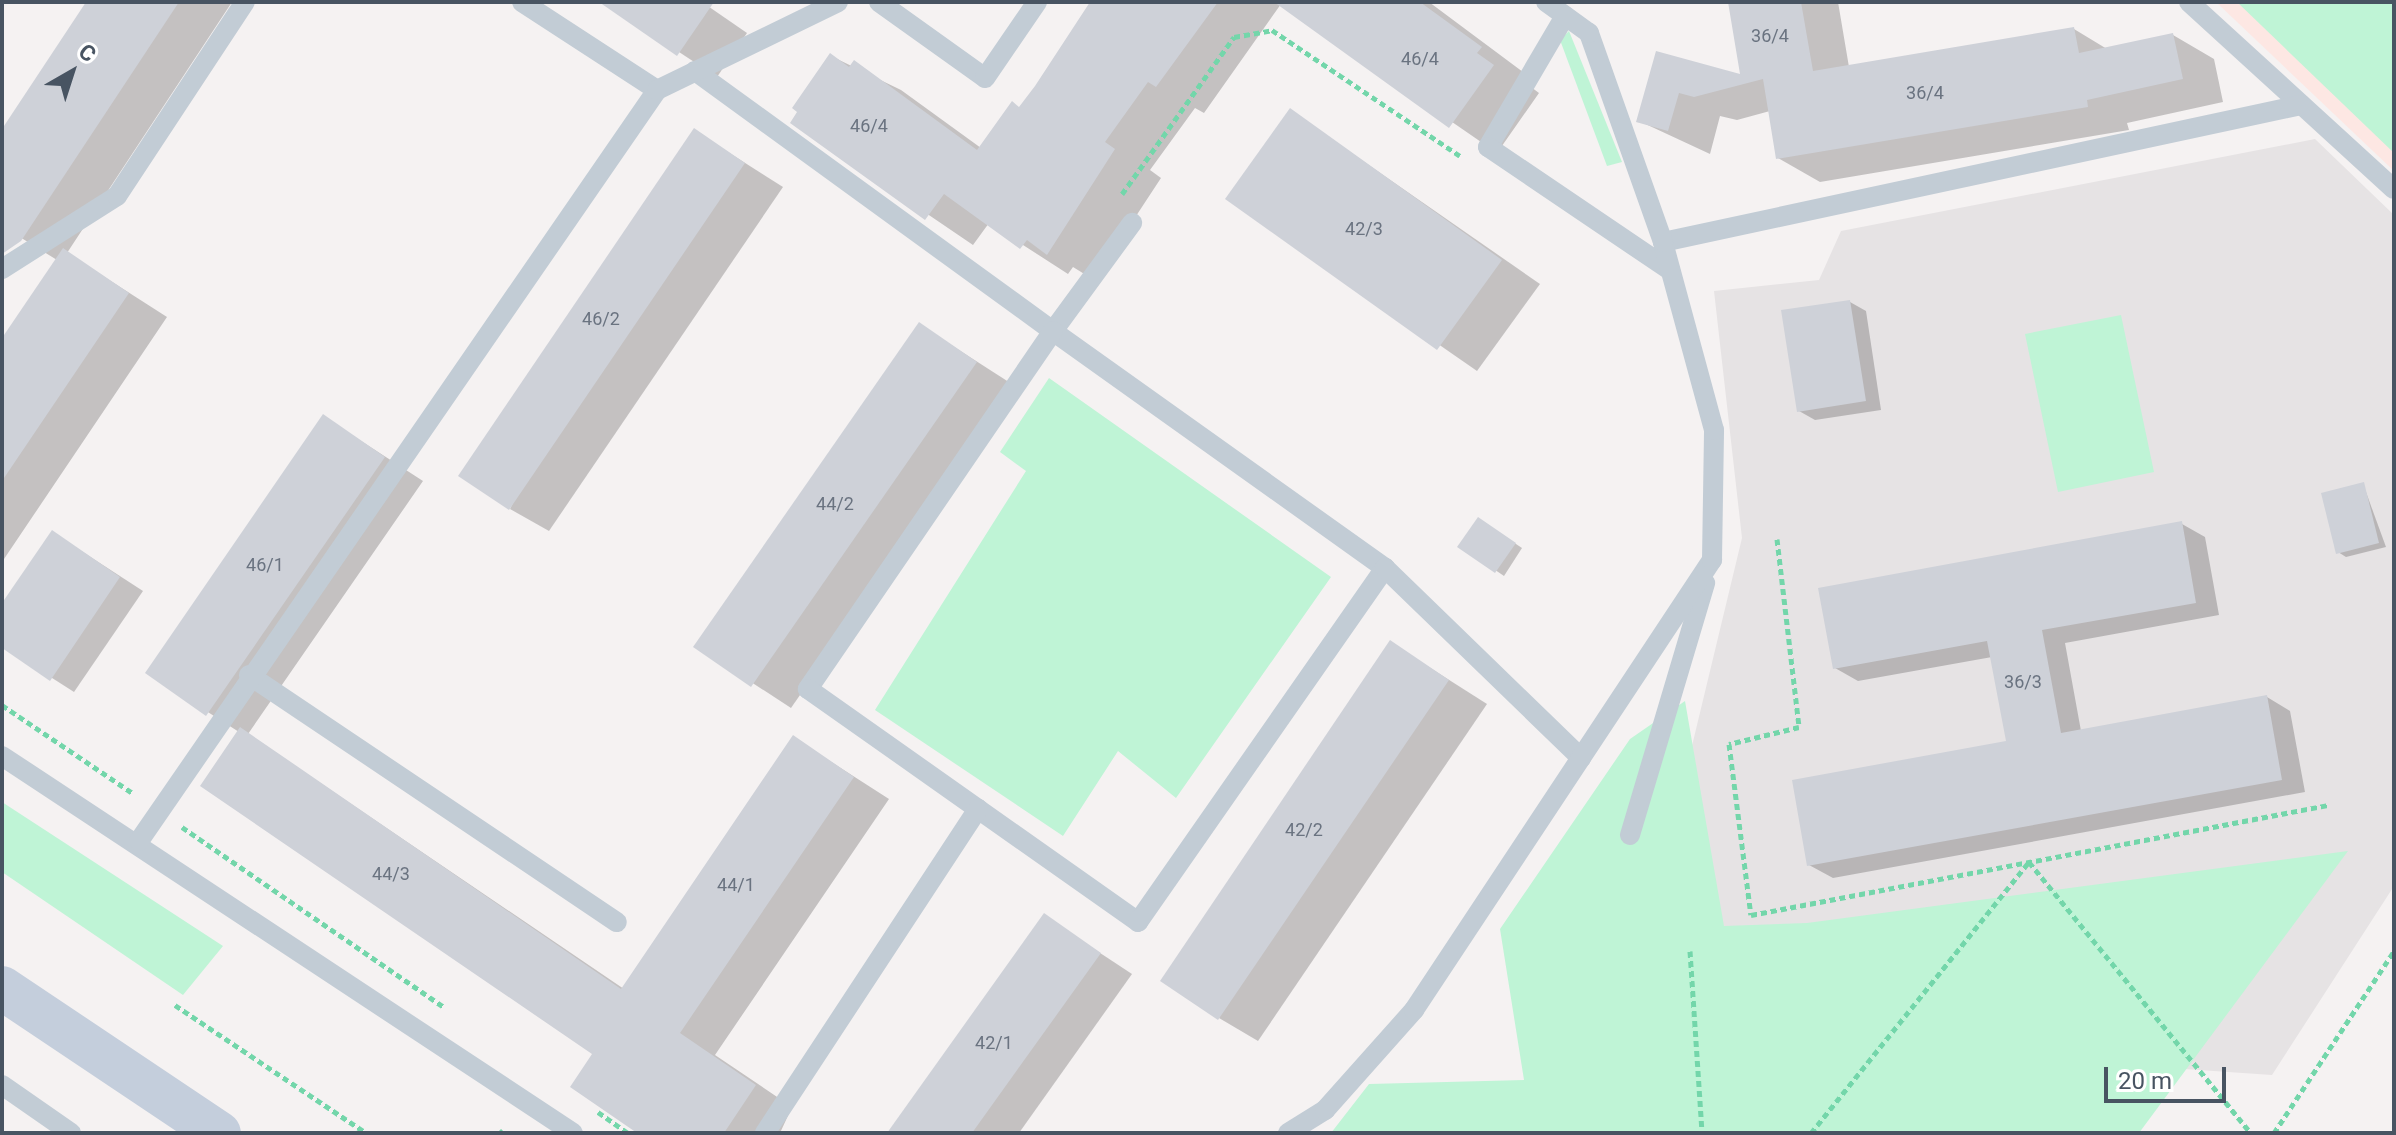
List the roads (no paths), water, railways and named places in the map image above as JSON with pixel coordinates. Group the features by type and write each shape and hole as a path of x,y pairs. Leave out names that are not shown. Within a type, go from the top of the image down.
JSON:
{"main road":[{"path":"2,988 219,1133"}],"lane":[{"path":"2,269 117,196 245,2"},
{"path":"522,2 657,90"},
{"path":"879,2 985,78 1037,2"},
{"path":"1546,2 1589,33 1663,242 1714,430 1712,560 1630,835"},
{"path":"2189,2 2394,189"},
{"path":"139,841 249,675 657,90 825,4"},
{"path":"1565,16 1488,147 1670,270"},
{"path":"695,71 1385,568 1581,758"},
{"path":"1663,242 2301,105"},
{"path":"1132,223 1053,331 808,689 1138,922 1385,568"},
{"path":"1288,1133 1325,1110 1414,1010 1712,560"},
{"path":"249,675 617,922"},
{"path":"2,756 139,841 573,1133"},
{"path":"765,1133 978,809"},
{"path":"2,1085 60,1130"}]}
